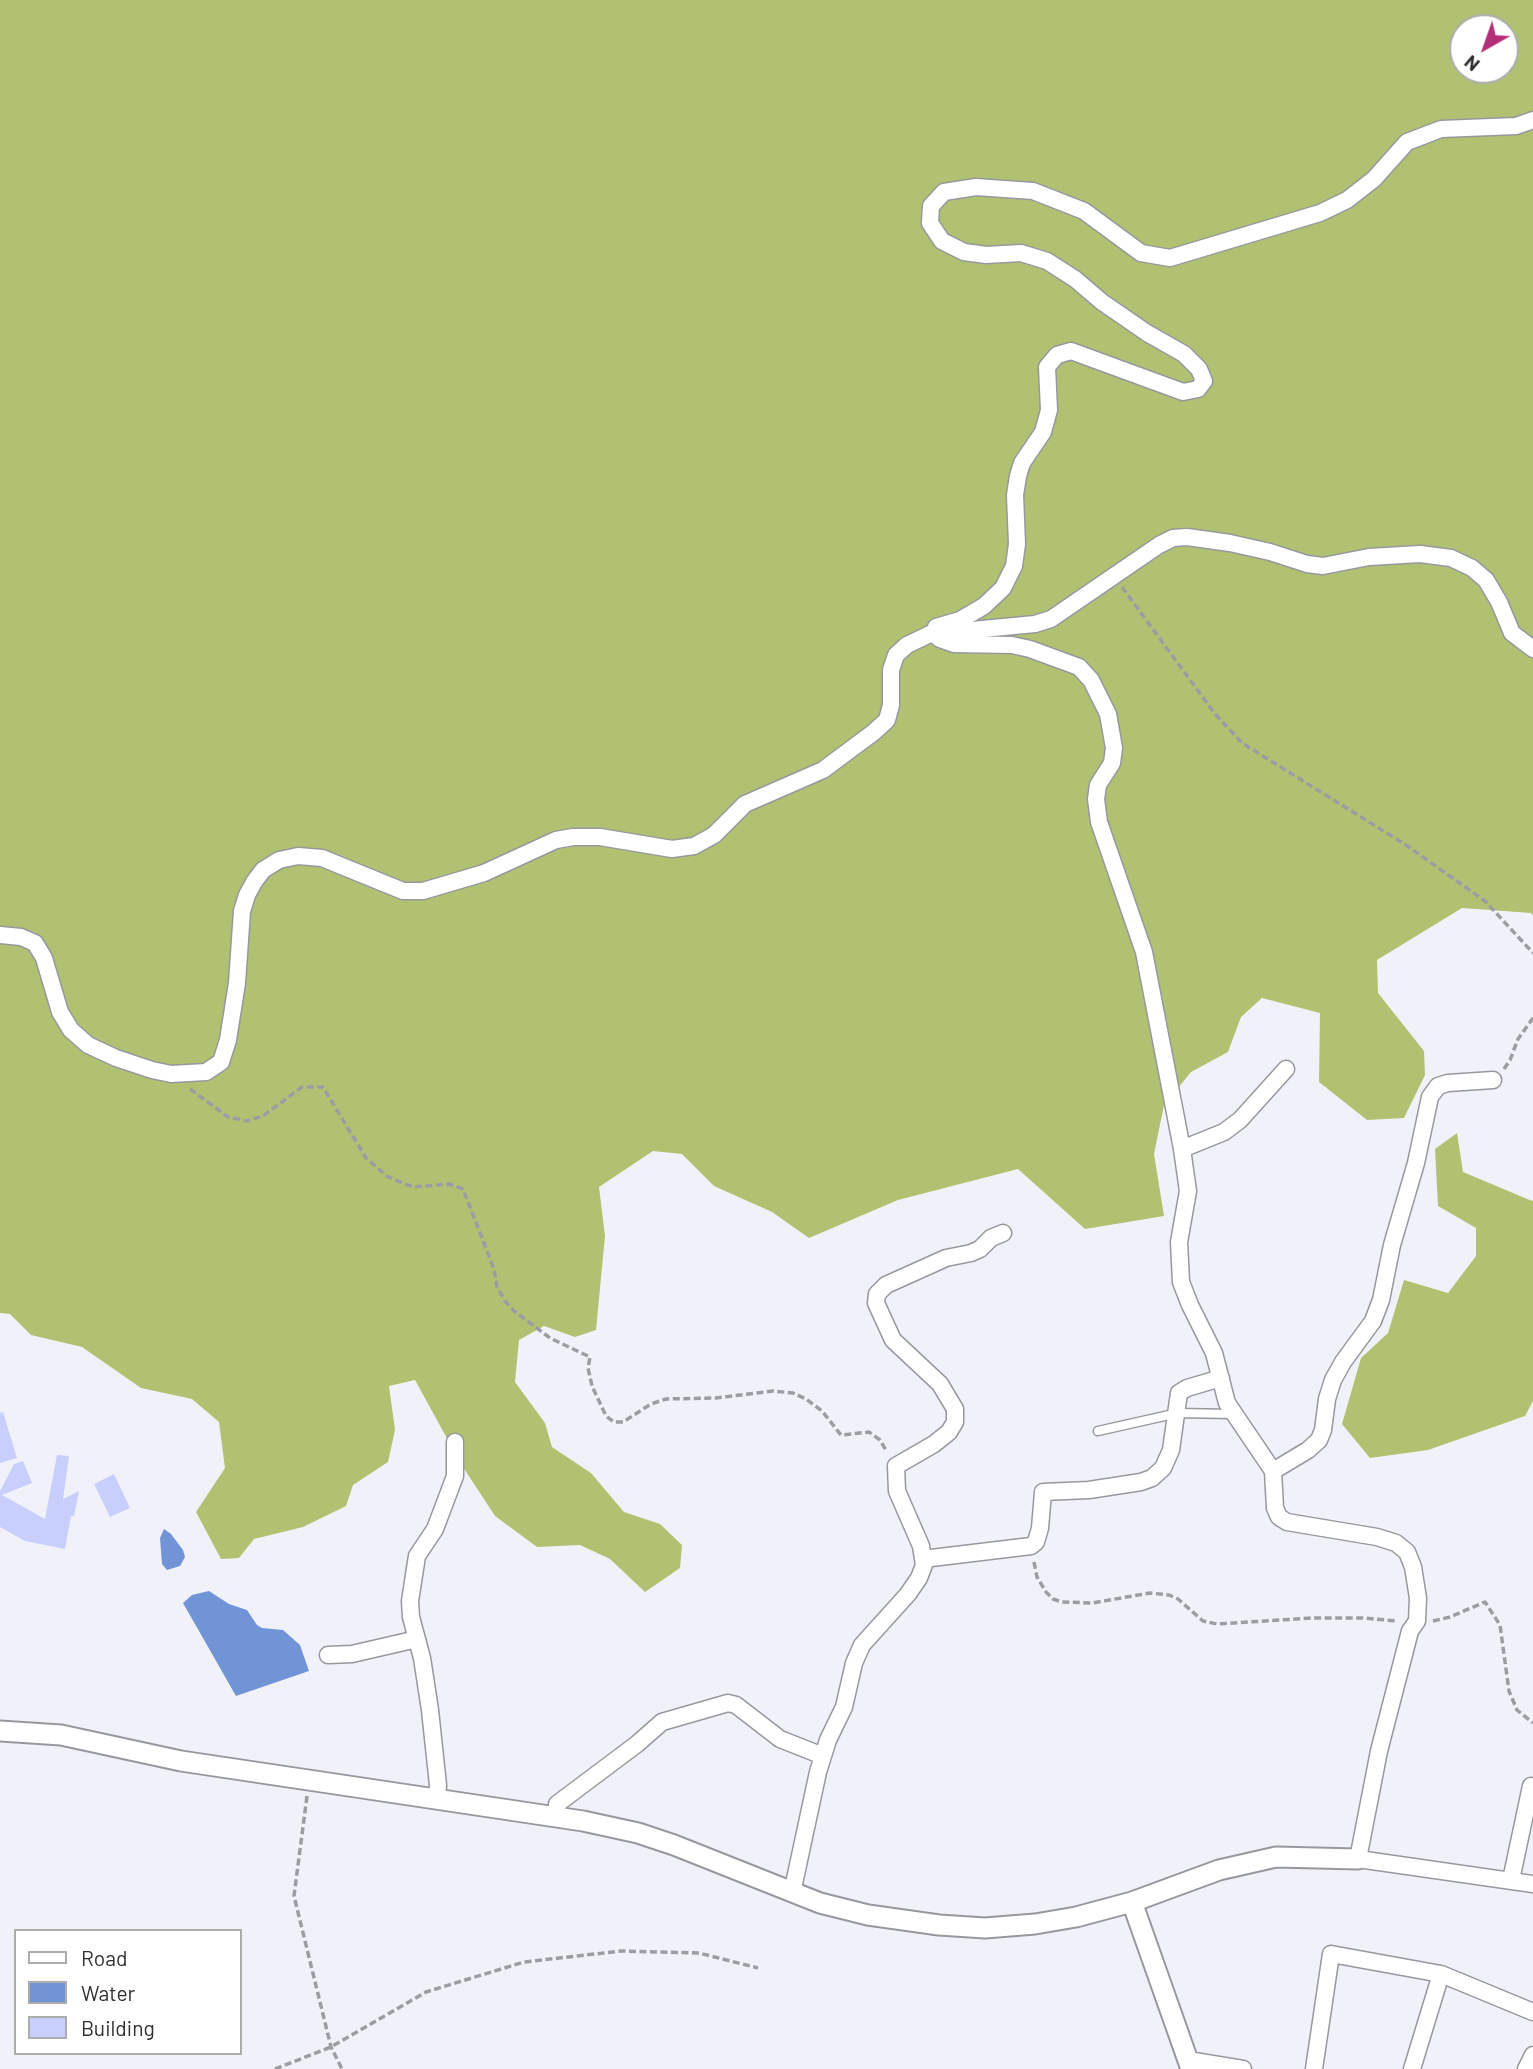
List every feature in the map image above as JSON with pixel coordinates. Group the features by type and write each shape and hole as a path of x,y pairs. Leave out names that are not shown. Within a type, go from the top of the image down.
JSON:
{"street":[{"path":"932,634 938,625 960,620 984,606 1003,588 1014,566 1017,544 1015,495 1018,476 1022,463 1043,432 1049,410 1047,367 1057,355 1071,351 1183,392 1198,389 1204,381 1199,369 1184,354 1147,333 1102,302 1076,279 1047,261 1021,253 986,256 964,252 943,241 930,223 930,214 931,206 944,192 976,187 1033,191 1084,211 1141,253 1171,258 1320,213 1347,200 1374,179 1407,142 1441,129 1516,126 1533,120"},
{"path":"0,935 21,937 35,943 44,958 60,1012 71,1030 88,1045 116,1058 171,1074 206,1072 220,1062 228,1040 237,983 242,911 254,881 263,870 279,859 298,856 322,858 403,891 423,891 484,873 556,840 573,836 600,837 672,849 694,846 714,835 745,804 823,769 887,720 891,705 891,670 896,655 907,645 932,634 1051,619 1173,538 1187,537 1230,543 1323,566 1382,556 1420,554 1451,558 1472,568 1486,580 1512,633 1533,649"},
{"path":"932,634 954,644 1012,645 1063,660 1079,667 1091,680 1103,703 1108,714 1114,748 1112,762 1098,785 1096,799 1099,822 1144,952 1182,1149 1188,1191 1179,1242 1181,1282 1213,1353 1227,1403 1273,1471 1275,1508 1279,1517 1287,1522 1377,1536 1396,1543 1407,1552 1413,1567 1418,1598 1415,1624 1410,1631 1379,1751 1358,1859"},
{"path":"1182,1149 1224,1132 1240,1120 1286,1069"},
{"path":"1273,1471 1308,1450 1319,1440 1333,1380 1373,1321 1381,1300 1392,1245 1416,1163 1430,1097 1438,1086 1448,1083 1493,1080"},
{"path":"792,1893 823,1756 844,1707 854,1663 862,1645 908,1594 924,1565 922,1546 897,1491 896,1466 934,1444 949,1432 955,1422 955,1409 940,1384 893,1340 876,1303 877,1294 886,1285 946,1258 980,1249 991,1238 1003,1233"},
{"path":"923,1559 1031,1546 1036,1542 1040,1528 1044,1492 1089,1490 1152,1478 1163,1468 1171,1450 1179,1393 1221,1378"},
{"path":"437,1800 438,1785 430,1710 410,1601 417,1556 435,1529 455,1476 455,1442"},
{"path":"328,1656 352,1654 417,1639"},
{"path":"556,1817 557,1804 662,1722 728,1703 736,1705 780,1739 823,1756"},
{"path":"0,1731 61,1735 181,1761 556,1817 638,1833 712,1859 820,1903 939,1925 985,1928 1076,1917 1132,1902 1219,1870 1276,1857 1358,1859 1533,1884"},
{"path":"1511,1880 1531,1786"},
{"path":"1132,1902 1190,2064 1243,2069"},
{"path":"1314,2069 1331,1954 1441,1973 1533,2012"},
{"path":"1412,2069 1441,1973"},
{"path":"1526,2069 1533,2055"}],"lane":[{"path":"1098,1432 1178,1413 1233,1414"}],"path":[{"path":"1116,576 1139,613 1215,714 1242,743 1406,845 1485,901 1533,953"},
{"path":"1493,1080 1502,1073 1518,1039 1533,1018"},
{"path":"171,1074 228,1117 247,1121 263,1116 302,1087 323,1087 366,1158 388,1177 413,1187 449,1184 463,1189 494,1269 497,1287 505,1301 550,1338 590,1357 588,1368 592,1386 606,1416 614,1422 623,1422 651,1404 666,1399 716,1398 773,1391 793,1394 815,1404 841,1435 869,1432 880,1440 896,1466"},
{"path":"1031,1546 1037,1577 1045,1592 1053,1599 1091,1603 1150,1593 1169,1595 1178,1599 1203,1621 1217,1624 1363,1618 1415,1624 1450,1617 1485,1602 1500,1625 1509,1691 1517,1710 1533,1723"},
{"path":"309,1780 294,1896 331,2047 342,2069"},
{"path":"275,2069 331,2047 426,1992 524,1962 621,1951 699,1954 758,1968"}],"green space":[{"path":"0,0 1533,0 1533,915 1462,908 1377,960 1378,993 1424,1051 1425,1075 1404,1118 1367,1120 1319,1082 1320,1013 1262,998 1241,1017 1228,1052 1191,1072 1164,1105 1154,1154 1164,1216 1085,1229 1018,1169 898,1200 809,1238 772,1212 714,1186 682,1154 653,1151 599,1187 605,1236 596,1330 575,1337 544,1326 519,1340 515,1382 545,1423 552,1447 591,1473 624,1512 660,1524 682,1545 680,1568 645,1592 610,1559 580,1545 537,1547 495,1516 461,1464 415,1380 389,1386 395,1430 388,1462 353,1485 346,1506 303,1527 254,1539 239,1558 221,1559 196,1512 225,1468 219,1422 192,1399 141,1388 82,1347 31,1335 10,1314 0,1313"},
{"path":"1457,1133 1463,1172 1533,1200 1533,1401 1525,1416 1428,1450 1370,1458 1342,1424 1361,1358 1388,1333 1404,1280 1448,1293 1476,1256 1476,1228 1438,1206 1435,1149"}],"water":[{"path":"164,1529 183,1550 185,1557 180,1566 167,1570 162,1564 160,1538"},
{"path":"209,1591 229,1604 247,1610 262,1628 283,1630 300,1645 309,1671 236,1696 183,1603 192,1595"}],"building":[{"path":"3,1412 17,1458 0,1463 0,1413"},
{"path":"57,1455 69,1456 63,1499 79,1491 65,1549 25,1541 0,1527 0,1491 14,1464 23,1461 32,1483 2,1495 45,1519"},
{"path":"114,1474 130,1508 110,1517 94,1484"}]}
